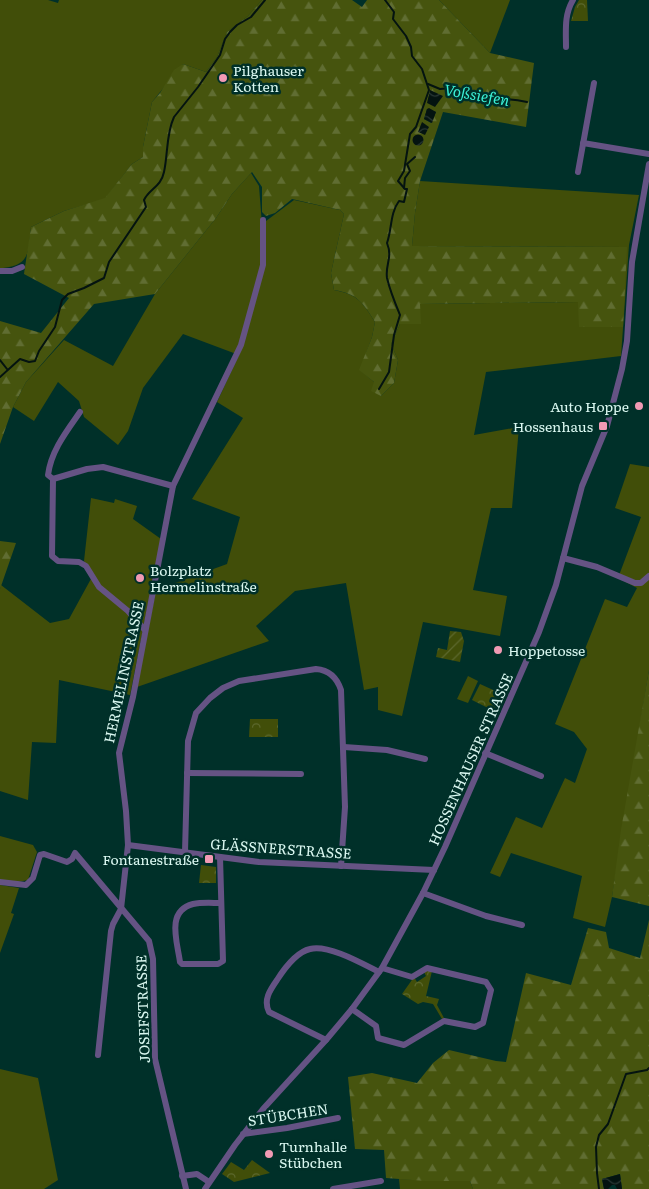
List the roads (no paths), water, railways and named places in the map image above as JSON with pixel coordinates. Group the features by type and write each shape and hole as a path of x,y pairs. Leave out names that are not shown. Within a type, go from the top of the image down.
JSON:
{"street":[{"path":"566,47 566,20 573,0"},
{"path":"578,172 594,83"},
{"path":"583,142 649,154"},
{"name":"HOSSENHAUSER STRASSE","path":"204,1189 263,1109 326,1040 381,970 423,893 445,847 539,632 549,606 582,486 607,426 622,369 627,341 632,262 649,164"},
{"name":"HERMELINSTRASSE","path":"98,1055 111,932 121,909 128,845 119,753 133,698 173,486 241,345 263,265 262,220"},
{"path":"0,271 12,271 22,268"},
{"path":"53,479 48,475 51,461 58,444 80,412"},
{"path":"53,479 87,469 102,467 173,486"},
{"path":"53,479 52,556 58,561 79,562 86,566 99,587 128,611 145,630"},
{"path":"563,558 597,567 635,583 641,583 649,576"},
{"path":"185,852 188,741 196,713 223,688 239,681 316,668 332,675 341,690 345,807 340,866"},
{"path":"344,746 387,750 425,759"},
{"path":"485,753 541,776"},
{"path":"188,773 301,774"},
{"name":"GLÄSSNERSTRASSE","path":"128,845 263,862 434,870"},
{"name":"JOSEFSTRASSE","path":"0,882 26,885 33,878 40,855 44,854 67,862 75,854 145,935 152,948 155,1059 186,1189"},
{"path":"220,857 224,958 222,963 218,964 182,964 180,962 175,924 176,917 186,907 193,904 221,903"},
{"path":"423,893 486,916 522,925"},
{"path":"326,1040 269,1012 267,1008 268,994 286,967 305,951 314,948 335,952 381,970 412,976 427,968 486,982 491,990 483,1022 475,1027 444,1021 404,1045 378,1038 376,1026 352,1009"},
{"name":"STÜBCHEN","path":"243,1134 338,1118"},
{"path":"182,1176 197,1174 209,1182"},
{"path":"333,1189 381,1181"}],"water":[{"path":"430,90 443,96 435,107 427,103"},
{"path":"429,108 436,112 432,123 424,119"},
{"path":"422,122 429,127 425,135 418,132"},
{"path":"418,134 424,140 418,146 412,140"},
{"path":"620,1174 622,1189 617,1189 615,1185 612,1185 608,1189 604,1189 602,1179"}],"waterway":[{"path":"0,377 20,359 29,362 35,361 39,351 55,327 62,300 68,294 104,278 109,262 146,207 144,200 158,185 162,177 168,137 174,117 220,55 225,39 230,32 237,25 251,17 265,0"},
{"path":"379,389 389,372 394,335 400,315 387,278 389,257 387,243 394,211 399,201 404,202 407,189 398,181 404,171 410,134 416,127 429,90 422,69 412,56 411,47 406,36 393,19 394,12 385,0"},
{"name":"Voßsiefen","path":"428,84 440,89 451,88 465,95 475,92 494,99 527,102"},
{"path":"404,188 405,178 410,171 407,164 415,157"},
{"path":"0,360 7,369"},
{"path":"599,1189 596,1147 599,1135 608,1124 626,1074 649,1068"}],"place":[{"name":"Pilghauser Kotten","path":"223,78"},
{"name":"Auto Hoppe","path":"639,406"},
{"name":"Hossenhaus","path":"603,426"},
{"name":"Bolzplatz Hermelinstraße","path":"140,578"},
{"name":"Hoppetosse","path":"498,650"},
{"name":"Fontanestraße","path":"209,859"},
{"name":"Turnhalle Stübchen","path":"269,1154"}]}
